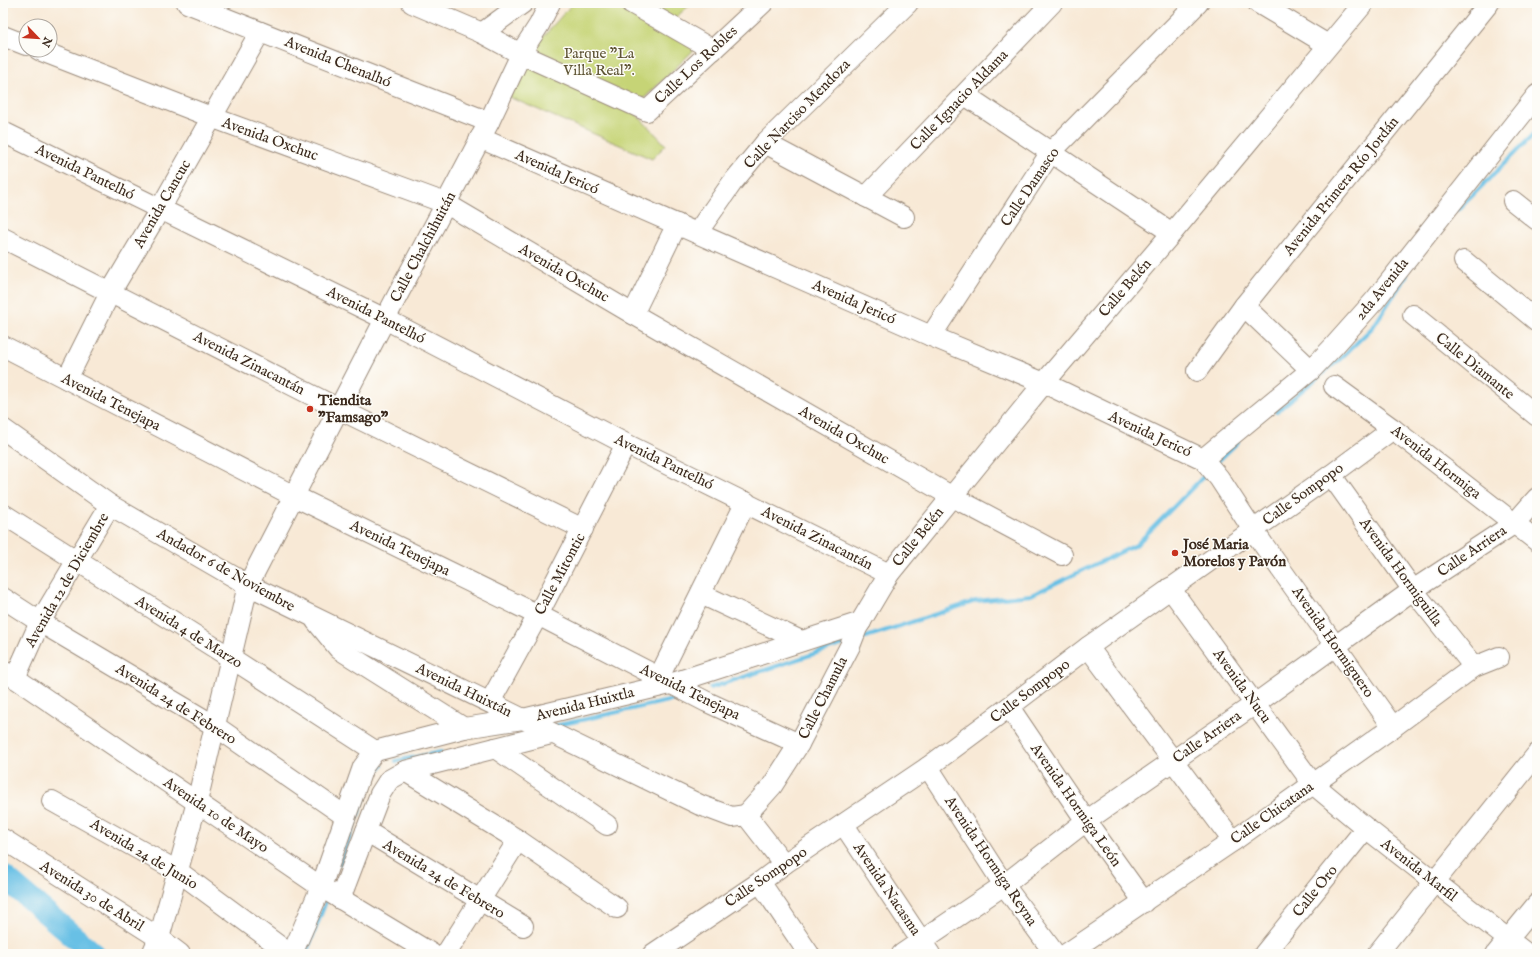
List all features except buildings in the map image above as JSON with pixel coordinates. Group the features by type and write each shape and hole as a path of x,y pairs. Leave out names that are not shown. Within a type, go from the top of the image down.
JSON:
{"street":[{"name":"Avenida Chenalhó","path":"186,3 260,32 485,130"},
{"path":"412,3 482,33 521,54"},
{"path":"482,33 523,3"},
{"name":"Calle Chalchihuitán","path":"155,946 179,872 248,585 385,319 485,130 521,54 539,25 550,3"},
{"path":"631,3 713,50"},
{"name":"Calle Los Robles","path":"521,54 647,111 763,3"},
{"name":"Calle Narciso Mendoza","path":"697,233 732,183 765,143 908,3"},
{"name":"Calle Ignacio Aldama","path":"866,197 1052,3"},
{"name":"Calle Damasco","path":"931,336 1051,152 1198,3"},
{"path":"1258,3 1328,45"},
{"name":"Calle Belén","path":"889,574 1044,383 1172,233 1364,3"},
{"name":"Avenida Primera Río Jordán","path":"1198,371 1244,306 1489,3"},
{"name":"Avenida Cancuc","path":"67,379 110,293 160,209 260,32"},
{"path":"3,36 18,42"},
{"name":"Avenida Oxchuc","path":"58,58 211,118 445,204 633,314 951,496 1062,555"},
{"path":"965,95 1172,233"},
{"name":"2da Avenida","path":"1205,461 1311,370 1375,300 1537,95"},
{"name":"Avenida Jericó","path":"485,130 677,224 931,336 1044,383 1205,461 1219,478"},
{"name":"Avenida Pantelhó","path":"3,132 385,319 626,444 746,502"},
{"path":"765,143 904,217"},
{"path":"1513,201 1537,220"},
{"path":"633,314 677,224"},
{"name":"Avenida Zinacantán","path":"3,238 339,408 583,529"},
{"path":"1464,262 1537,321"},
{"path":"1244,306 1311,370"},
{"name":"Calle Diamante","path":"1413,315 1537,416"},
{"name":"Avenida Tenejapa","path":"3,346 294,496 538,615 664,681 799,744"},
{"name":"Avenida Hormiga","path":"1334,386 1393,428 1537,541"},
{"name":"Calle Sompopo","path":"662,952 784,864 928,767 1088,646 1331,475 1393,428"},
{"name":"Andador 6 de Noviembre","path":"3,429 110,505 248,585 313,616 339,649 464,728"},
{"name":"Calle Mitontic","path":"490,702 538,615 626,444"},
{"name":"Avenida Hormiguilla","path":"1331,475 1413,590 1474,668"},
{"name":"Avenida Hormiguero","path":"1219,478 1253,530 1393,727"},
{"name":"Calle Arriera","path":"902,954 925,947 1086,821 1255,704 1413,590 1514,523 1537,498"},
{"path":"664,681 701,594 746,502"},
{"name":"Avenida Zinacantán","path":"746,502 889,574"},
{"name":"Avenida 12 de Diciembre","path":"9,674 110,505"},
{"name":"Avenida 4 de Marzo","path":"3,514 375,751"},
{"name":"Calle Chamula","path":"746,815 772,786 799,744 856,632 889,574"},
{"name":"Avenida Nucu","path":"1170,588 1313,784"},
{"path":"701,594 799,640"},
{"name":"Avenida 24 de Febrero","path":"3,598 40,622 215,726 345,816"},
{"name":"Avenida Huixtán","path":"313,616 490,702 551,734 700,805 732,817 746,815"},
{"name":"Avenida Huixtla","path":"375,751 464,728 523,719 664,681 799,640 856,632"},
{"path":"1088,646 1172,761 1233,841"},
{"name":"Calle Chicatana","path":"1066,954 1233,841 1474,668 1499,656"},
{"name":"Avenida 10 de Mayo","path":"9,674 331,893 432,954"},
{"name":"Avenida Hormiga León","path":"1009,707 1086,821 1144,902"},
{"path":"291,954 331,893 366,831 380,794 389,780 405,771 551,734"},
{"path":"495,748 607,825"},
{"path":"331,893 345,816 363,768 375,751"},
{"path":"1377,954 1536,757"},
{"name":"Avenida Hormiga Reyna","path":"928,767 1004,886 1055,954"},
{"path":"405,771 518,840 618,908"},
{"name":"Avenida Marfil","path":"1313,784 1366,828 1436,882 1502,947 1527,954"},
{"name":"Avenida 24 de Junio","path":"52,801 179,872 291,954"},
{"path":"746,815 784,864"},
{"name":"Avenida Nacasma","path":"844,825 925,947"},
{"name":"Calle Oro","path":"1272,951 1366,828"},
{"name":"Avenida 24 de Febrero","path":"366,831 523,926"},
{"name":"Avenida 30 de Abril","path":"3,839 155,946 180,954"},
{"path":"446,954 518,840"},
{"path":"760,882 809,954"},
{"path":"1502,947 1537,904"}],"green space":[{"name":"Parque \"La Villa Real\".","path":"573,3 692,3 666,26 698,46 632,110 666,145 652,159 509,97 520,63"}],"waterway":[{"path":"1458,210 1537,131"},
{"path":"1276,412 1339,360 1373,327 1407,275"},
{"path":"1214,465 1238,442"},
{"path":"860,639 976,601 1031,595 1136,545 1207,473"},
{"path":"710,688 844,644"},
{"path":"554,726 673,700"},
{"path":"396,761 441,752"},
{"path":"340,864 373,774 382,766"},
{"path":"3,876 94,954"},
{"path":"306,954 328,896"}],"place":[{"name":"Tiendita \"Famsago\"","path":"310,409"},
{"name":"José Maria Morelos y Pavón","path":"1175,553"}]}
